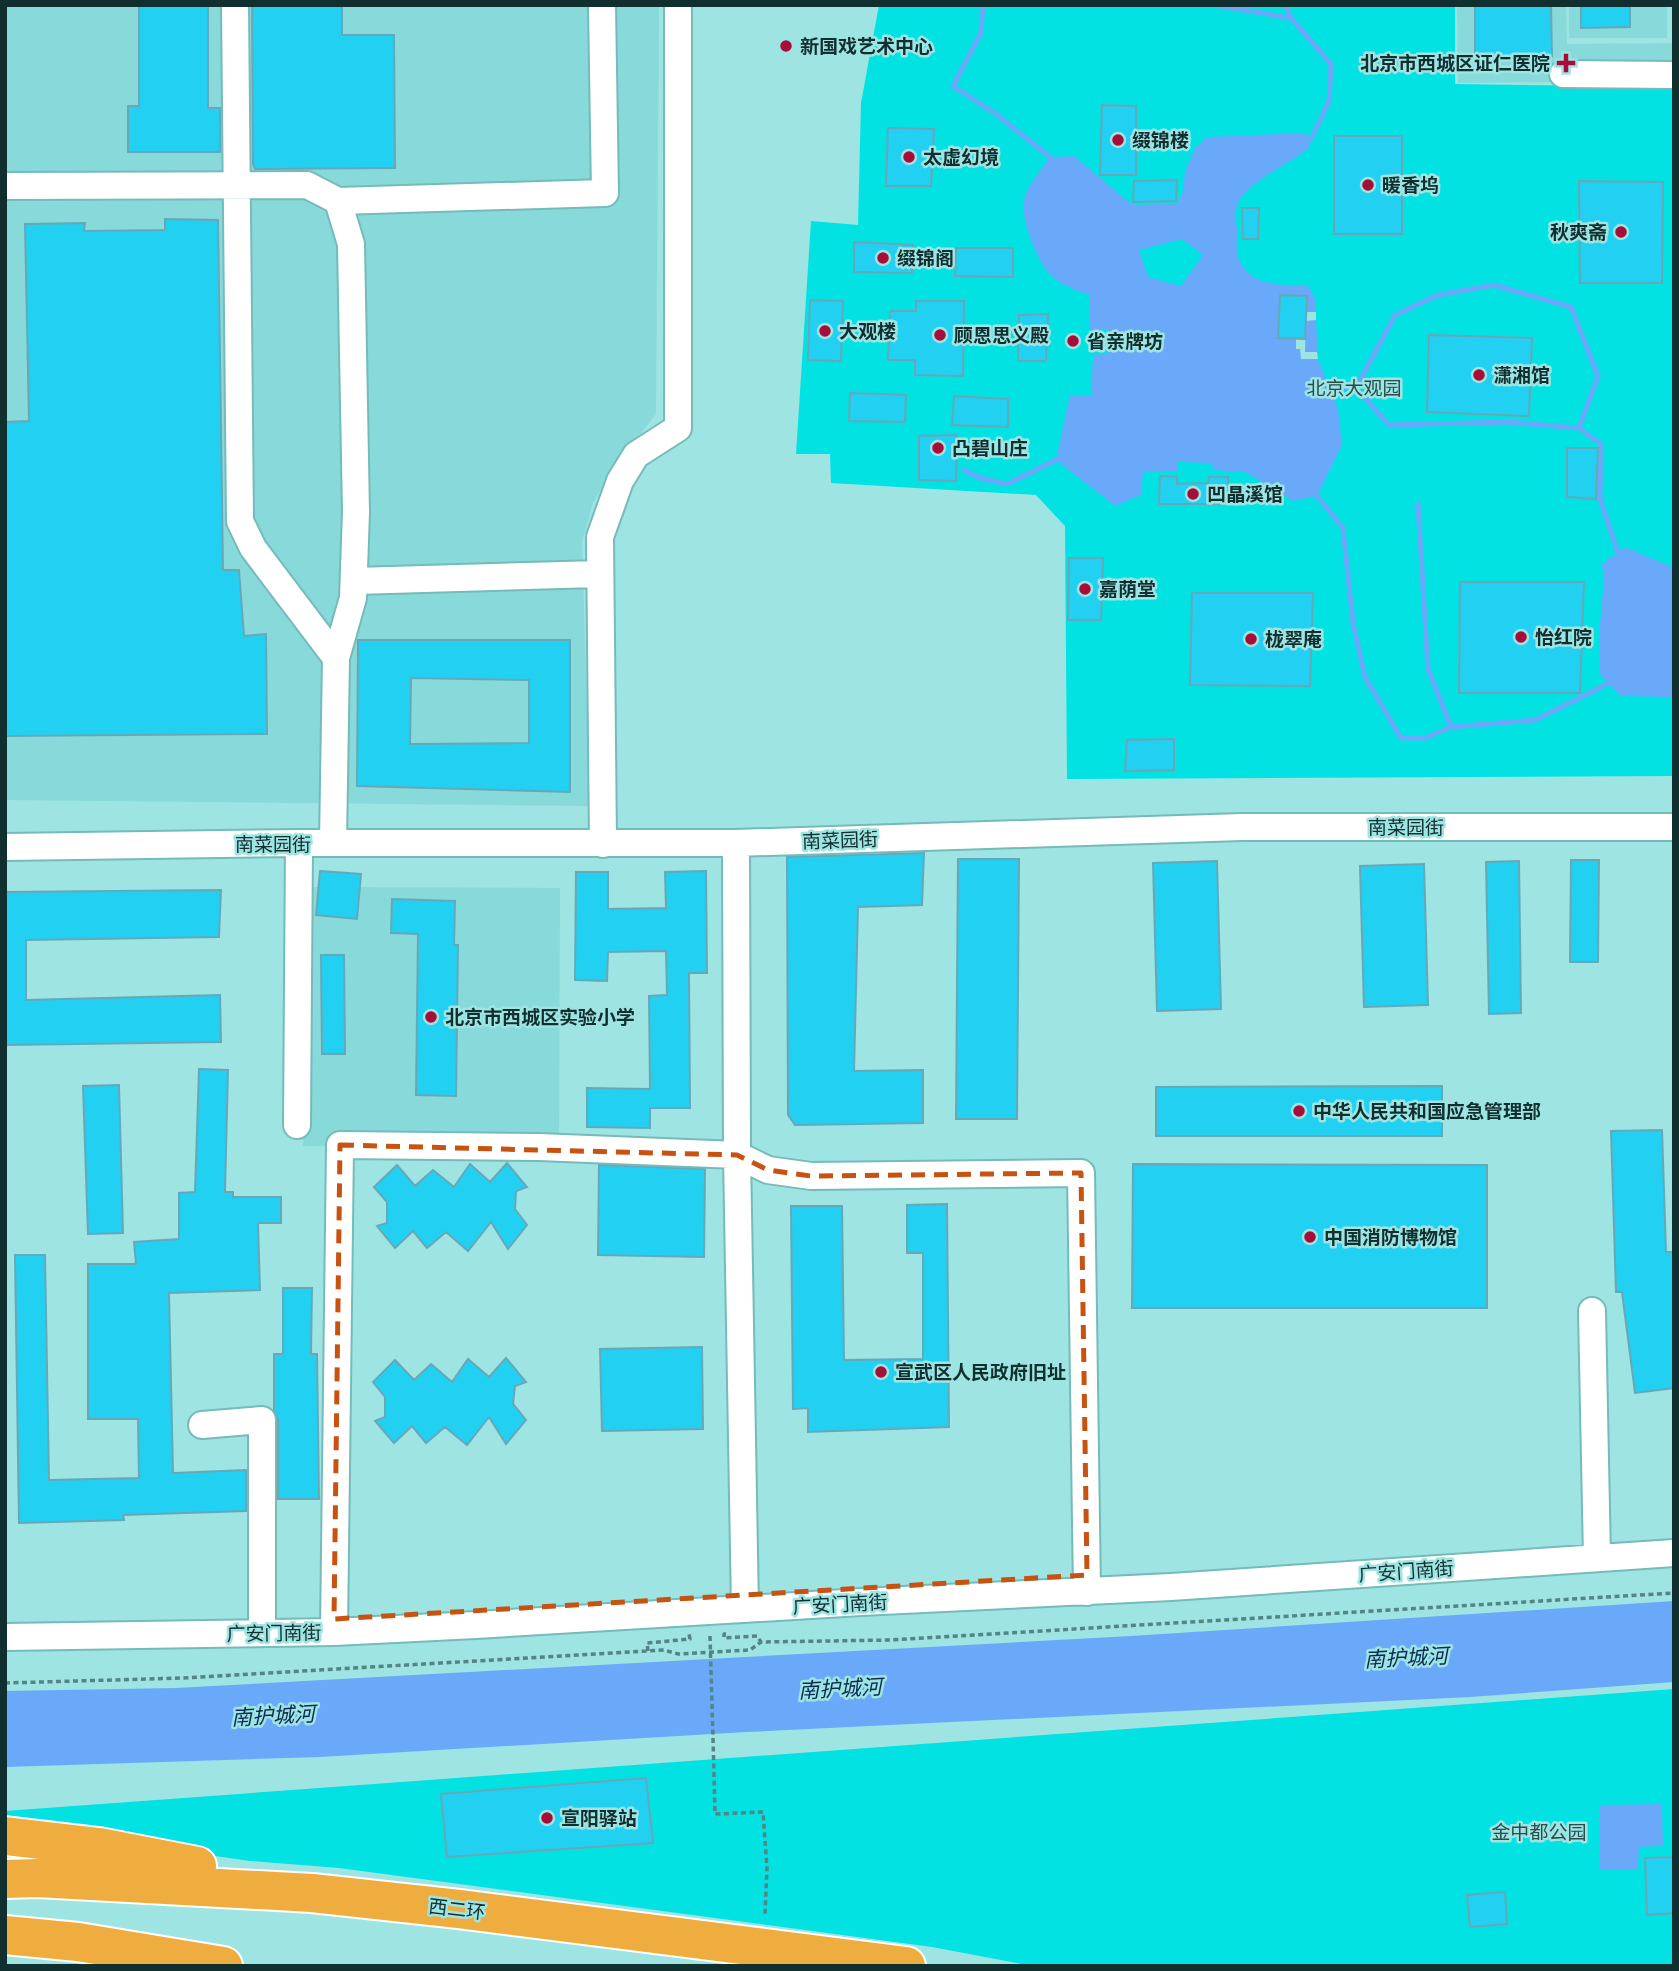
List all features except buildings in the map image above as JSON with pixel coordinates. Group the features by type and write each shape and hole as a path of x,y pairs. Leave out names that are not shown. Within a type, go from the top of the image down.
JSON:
{"highway":[{"path":"5,1836 99,1847 242,1875 312,1893"},
{"name":"西二环","path":"5,1879 37,1878 312,1893 906,1966"},
{"path":"5,1935 78,1942 223,1966"}],"street":[{"path":"235,5 240,521 253,548 336,658"},
{"path":"5,187 307,185 338,201 605,193 602,5"},
{"path":"603,844 598,574 600,537 620,481 636,455 678,428 678,5"},
{"path":"1563,74 1674,75"},
{"path":"332,843 336,658 354,598 356,512 351,244 338,201"},
{"path":"355,581 598,574"},
{"name":"南菜园街","path":"5,847 299,843 736,844 1242,827 1674,827"},
{"path":"296,1125 299,843"},
{"path":"736,844 742,1612"},
{"path":"334,1625 340,1145 539,1147 737,1155 768,1170 811,1176 1081,1173 1087,1583"},
{"path":"1592,1311 1597,1551"},
{"path":"202,1425 262,1420 262,1627"},
{"name":"广安门南街","path":"5,1637 742,1612 1087,1583 1597,1551 1674,1541"},
{"name":"广安门南街","path":"1597,1551 1674,1553"},
{"name":"广安门南街","path":"5,1623 262,1627"}],"path":[{"path":"5,1683 183,1678 664,1650 678,1654 750,1650 761,1642 891,1640 1674,1593"},
{"path":"742,1612 724,1634 724,1638 757,1636 761,1642"},
{"path":"710,1636 715,1814 763,1812 767,1868 765,1914"}],"highlighted area":[{"path":"340,1145 737,1155 768,1170 811,1176 1081,1173 1087,1575 334,1619"}],"shaded area":[{"path":"5,5 659,5 656,414 613,469 593,503 582,541 590,806 5,800"},
{"name":"北京市西城区证仁医院","path":"1457,5 1566,5 1567,44 1673,43 1674,5 1674,81 1458,83"},
{"path":"1569,5 1667,5 1667,38 1569,38"},
{"name":"北京市西城区实验小学","path":"304,887 560,888 559,1147 303,1146"}],"green space":[{"name":"北京大观园","path":"879,5 1455,5 1455,84 1674,87 1674,776 1067,779 1065,526 1036,495 831,483 830,454 796,454 811,221 858,225 861,103"},
{"name":"金中都公园","path":"1674,1689 1674,1966 1032,1966 932,1947 339,1868 250,1861 5,1826 5,1811"}],"water":[{"path":"1305,133 1311,139 1309,148 1263,178 1240,199 1236,214 1237,251 1243,267 1259,279 1268,283 1308,285 1315,299 1318,359 1338,409 1342,445 1317,496 1293,501 1245,472 1213,470 1212,463 1178,462 1177,471 1143,472 1141,495 1115,506 1056,460 1070,395 1091,396 1093,355 1108,354 1107,330 1090,329 1090,295 1061,283 1051,276 1043,265 1024,216 1024,200 1050,157 1074,156 1130,203 1177,203 1183,192 1185,172 1195,148 1207,137","holes":["1182,239 1203,255 1181,286 1148,277 1139,250"]},
{"path":"1625,547 1674,568 1674,697 1620,696 1600,674 1599,635 1604,580 1602,564"},
{"name":"南护城河","path":"1674,1601 1674,1682 1470,1697 746,1732 320,1757 5,1767 5,1691 176,1688 1131,1636"},
{"path":"1662,1804 1663,1846 1639,1847 1638,1870 1600,1870 1600,1805"}],"pier":[{"path":"1280,295 1307,296 1306,312 1316,312 1316,320 1306,321 1305,352 1317,352 1318,359 1301,359 1300,349 1296,349 1296,338 1278,338"}],"waterway":[{"path":"983,5 981,33 953,86 996,114 1050,157"},
{"path":"1213,5 1291,18 1331,64 1329,101 1311,139"},
{"path":"1285,5 1291,18"},
{"path":"1356,388 1395,315 1438,295 1494,285 1571,307 1598,376 1579,428"},
{"path":"1329,387 1356,388 1389,425 1507,422 1579,428 1601,444 1600,499 1618,553"},
{"path":"964,470 980,478 1007,484 1056,460"},
{"path":"1317,496 1343,528 1353,623 1365,677 1401,738 1425,738 1451,727 1535,720 1609,683"},
{"path":"1418,504 1428,669 1451,727"}],"place":[{"name":"新国戏艺术中心","path":"786,46"},
{"name":"北京市西城区证仁医院","path":"1566,63"},
{"name":"缀锦楼","path":"1118,140"},
{"name":"太虚幻境","path":"909,157"},
{"name":"暖香坞","path":"1368,185"},
{"name":"秋爽斋","path":"1621,232"},
{"name":"缀锦阁","path":"883,258"},
{"name":"大观楼","path":"825,331"},
{"name":"顾恩思义殿","path":"940,335"},
{"name":"省亲牌坊","path":"1073,341"},
{"name":"潇湘馆","path":"1479,375"},
{"name":"凸碧山庄","path":"938,448"},
{"name":"凹晶溪馆","path":"1193,494"},
{"name":"嘉荫堂","path":"1085,589"},
{"name":"怡红院","path":"1521,637"},
{"name":"栊翠庵","path":"1251,639"},
{"name":"北京市西城区实验小学","path":"431,1017"},
{"name":"中华人民共和国应急管理部","path":"1299,1111"},
{"name":"中国消防博物馆","path":"1310,1237"},
{"name":"宣武区人民政府旧址","path":"881,1372"},
{"name":"宣阳驿站","path":"547,1818"}]}
